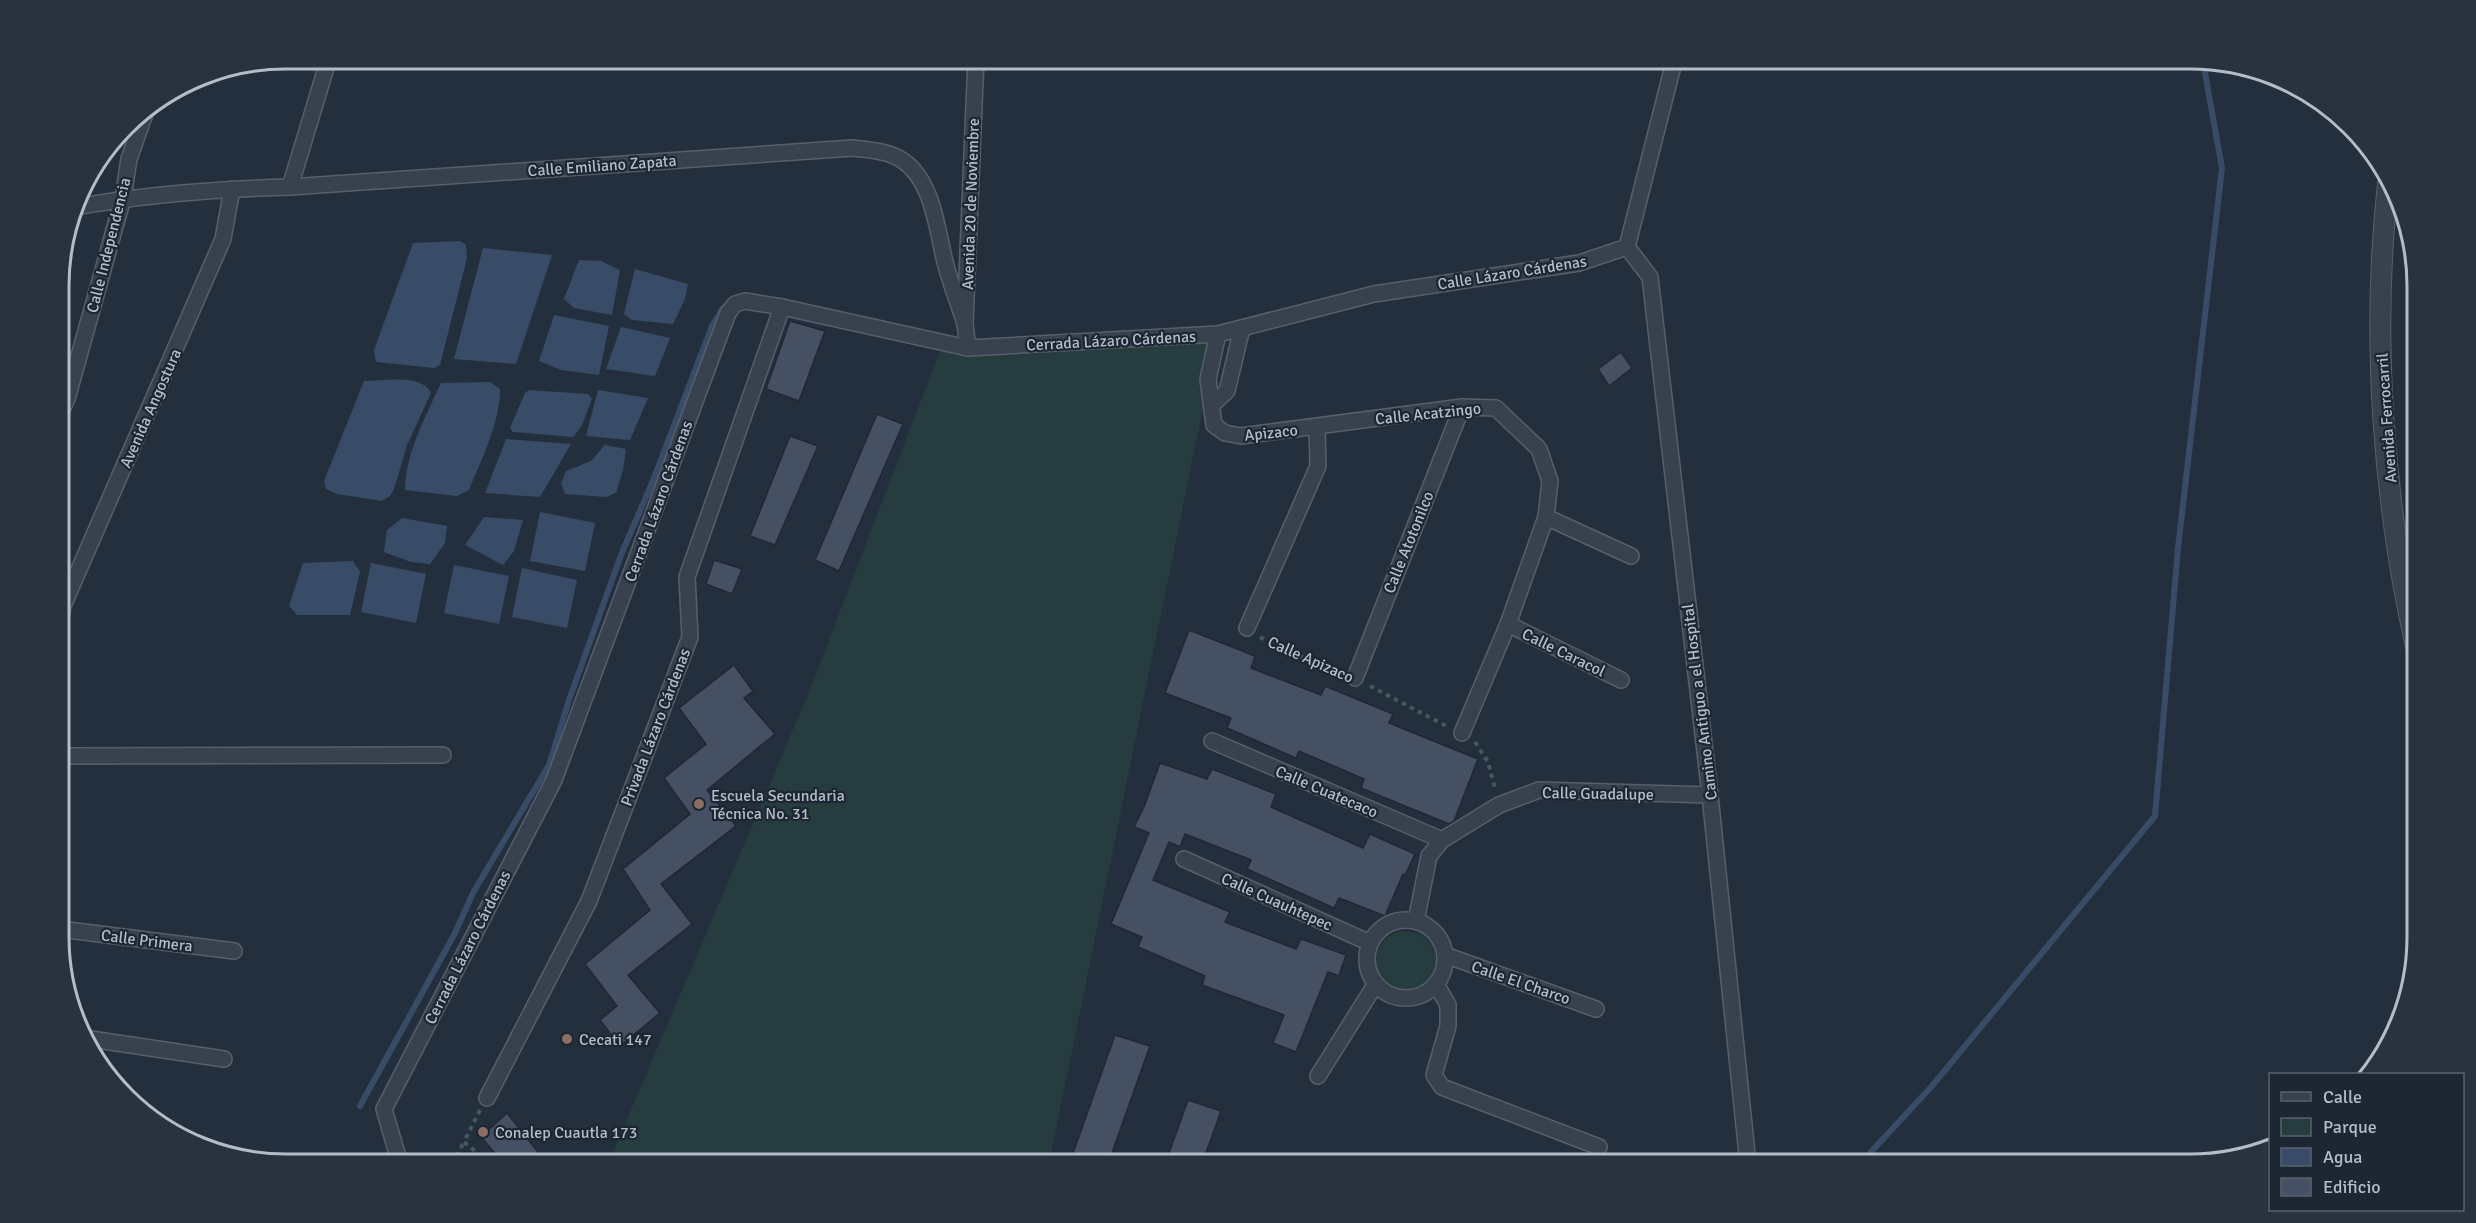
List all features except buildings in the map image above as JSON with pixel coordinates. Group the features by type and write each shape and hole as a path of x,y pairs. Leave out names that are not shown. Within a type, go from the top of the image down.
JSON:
{"street":[{"path":"290,187 326,69"},
{"name":"Avenida 20 de Noviembre","path":"968,348 965,324 976,69"},
{"path":"1627,247 1671,69"},
{"name":"Calle Independencia","path":"69,392 123,198 129,159 141,125"},
{"name":"Calle Emiliano Zapata","path":"85,205 123,198 232,189 290,187 852,148 878,151 902,159 917,176 927,194 946,268 965,324"},
{"name":"Avenida Angostura","path":"69,592 224,239 232,189"},
{"name":"Avenida Ferrocarril","path":"2387,195 2382,239 2380,338 2384,432 2407,608"},
{"name":"Calle Lázaro Cárdenas","path":"1242,328 1374,294 1580,263 1627,247"},
{"name":"Camino Antiguo a el Hospital","path":"1627,247 1650,277 1710,795 1747,1154"},
{"name":"Cerrada Lázaro Cárdenas","path":"397,1154 384,1109 554,780 728,314 735,304 746,301 782,307 968,348 1218,334 1242,328"},
{"name":"Privada Lázaro Cárdenas","path":"487,1098 590,901 690,637 687,577 782,307"},
{"path":"1212,405 1227,391 1242,328"},
{"path":"1212,405 1208,379 1218,334"},
{"name":"Apizaco","path":"1212,405 1214,425 1225,433 1241,436 1317,427"},
{"name":"Calle Acatzingo","path":"1317,427 1462,406 1496,408 1539,449 1550,481 1546,517"},
{"name":"Calle Atotonilco","path":"1355,678 1462,406"},
{"path":"1247,628 1318,466 1317,427"},
{"path":"1546,517 1631,556"},
{"name":"Calle Caracol","path":"1462,733 1508,624 1546,517"},
{"name":"Calle Caracol","path":"1508,624 1621,680"},
{"name":"Calle Cuatecaco","path":"1212,741 1442,840"},
{"path":"69,756 442,755"},
{"name":"Calle Guadalupe","path":"1416,921 1429,856 1442,840 1499,805 1539,790 1710,795"},
{"name":"Calle Cuauhtepec","path":"1184,859 1370,943"},
{"path":"1402,920 1416,921 1436,933 1442,944 1445,956 1442,976 1423,995 1406,999 1388,995 1375,985 1366,964 1370,943 1378,932 1389,924 1402,920"},
{"name":"Calle Primera","path":"69,930 234,951"},
{"name":"Calle El Charco","path":"1445,956 1596,1009"},
{"path":"1436,984 1448,1005 1448,1026 1434,1075 1442,1087 1599,1147"},
{"path":"1318,1076 1375,985"},
{"path":"95,1040 224,1059"}],"path":[{"name":"Calle Apizaco","path":"1247,628 1277,647 1355,678 1474,740 1488,762 1499,805"},
{"path":"457,1154 487,1098"},
{"path":"464,1142 479,1154"}],"green space":[{"path":"1218,334 1051,1154 612,1154 811,687 943,343"},
{"path":"1406,931 1423,936 1431,944 1436,961 1431,978 1423,986 1406,991 1389,986 1381,978 1376,961 1381,944 1389,936"}],"water":[{"path":"460,241 466,245 467,258 440,365 434,368 376,362 374,350 413,243"},
{"path":"483,248 552,255 516,364 454,359"},
{"path":"579,260 601,261 620,270 612,315 574,308 564,299"},
{"path":"635,269 688,284 685,299 673,324 632,320 624,314"},
{"path":"554,315 609,326 599,375 561,370 539,361"},
{"path":"621,327 670,338 655,376 606,369"},
{"path":"411,380 426,387 431,393 407,445 394,489 390,496 382,501 337,494 326,489 324,481 364,381"},
{"path":"490,382 500,389 497,415 469,490 457,496 405,490 413,449 441,383"},
{"path":"529,390 588,394 592,399 581,427 573,437 513,432 510,428 525,393"},
{"path":"598,390 648,398 630,440 586,436"},
{"path":"506,439 571,444 540,497 485,493"},
{"path":"605,445 626,449 616,493 606,497 565,494 561,483 566,471 591,461"},
{"path":"540,512 595,523 585,571 530,561"},
{"path":"484,517 523,520 514,551 503,565 465,545"},
{"path":"402,518 447,526 445,543 430,564 411,562 384,552 387,530"},
{"path":"353,561 360,572 350,615 297,615 289,606 303,563"},
{"path":"371,563 426,574 416,623 361,612"},
{"path":"454,565 509,576 499,624 444,613"},
{"path":"522,568 577,580 567,628 512,617"}],"waterway":[{"path":"1870,1154 1932,1086 2155,816 2178,548 2222,168 2204,69"},
{"path":"360,1106 454,935 474,891 549,765 569,700 621,555 652,483 712,326 723,308"}],"place":[{"name":"Escuela Secundaria Técnica No. 31","path":"699,804"},
{"name":"Cecati 147","path":"567,1039"},
{"name":"Conalep Cuautla 173","path":"483,1132"}]}
